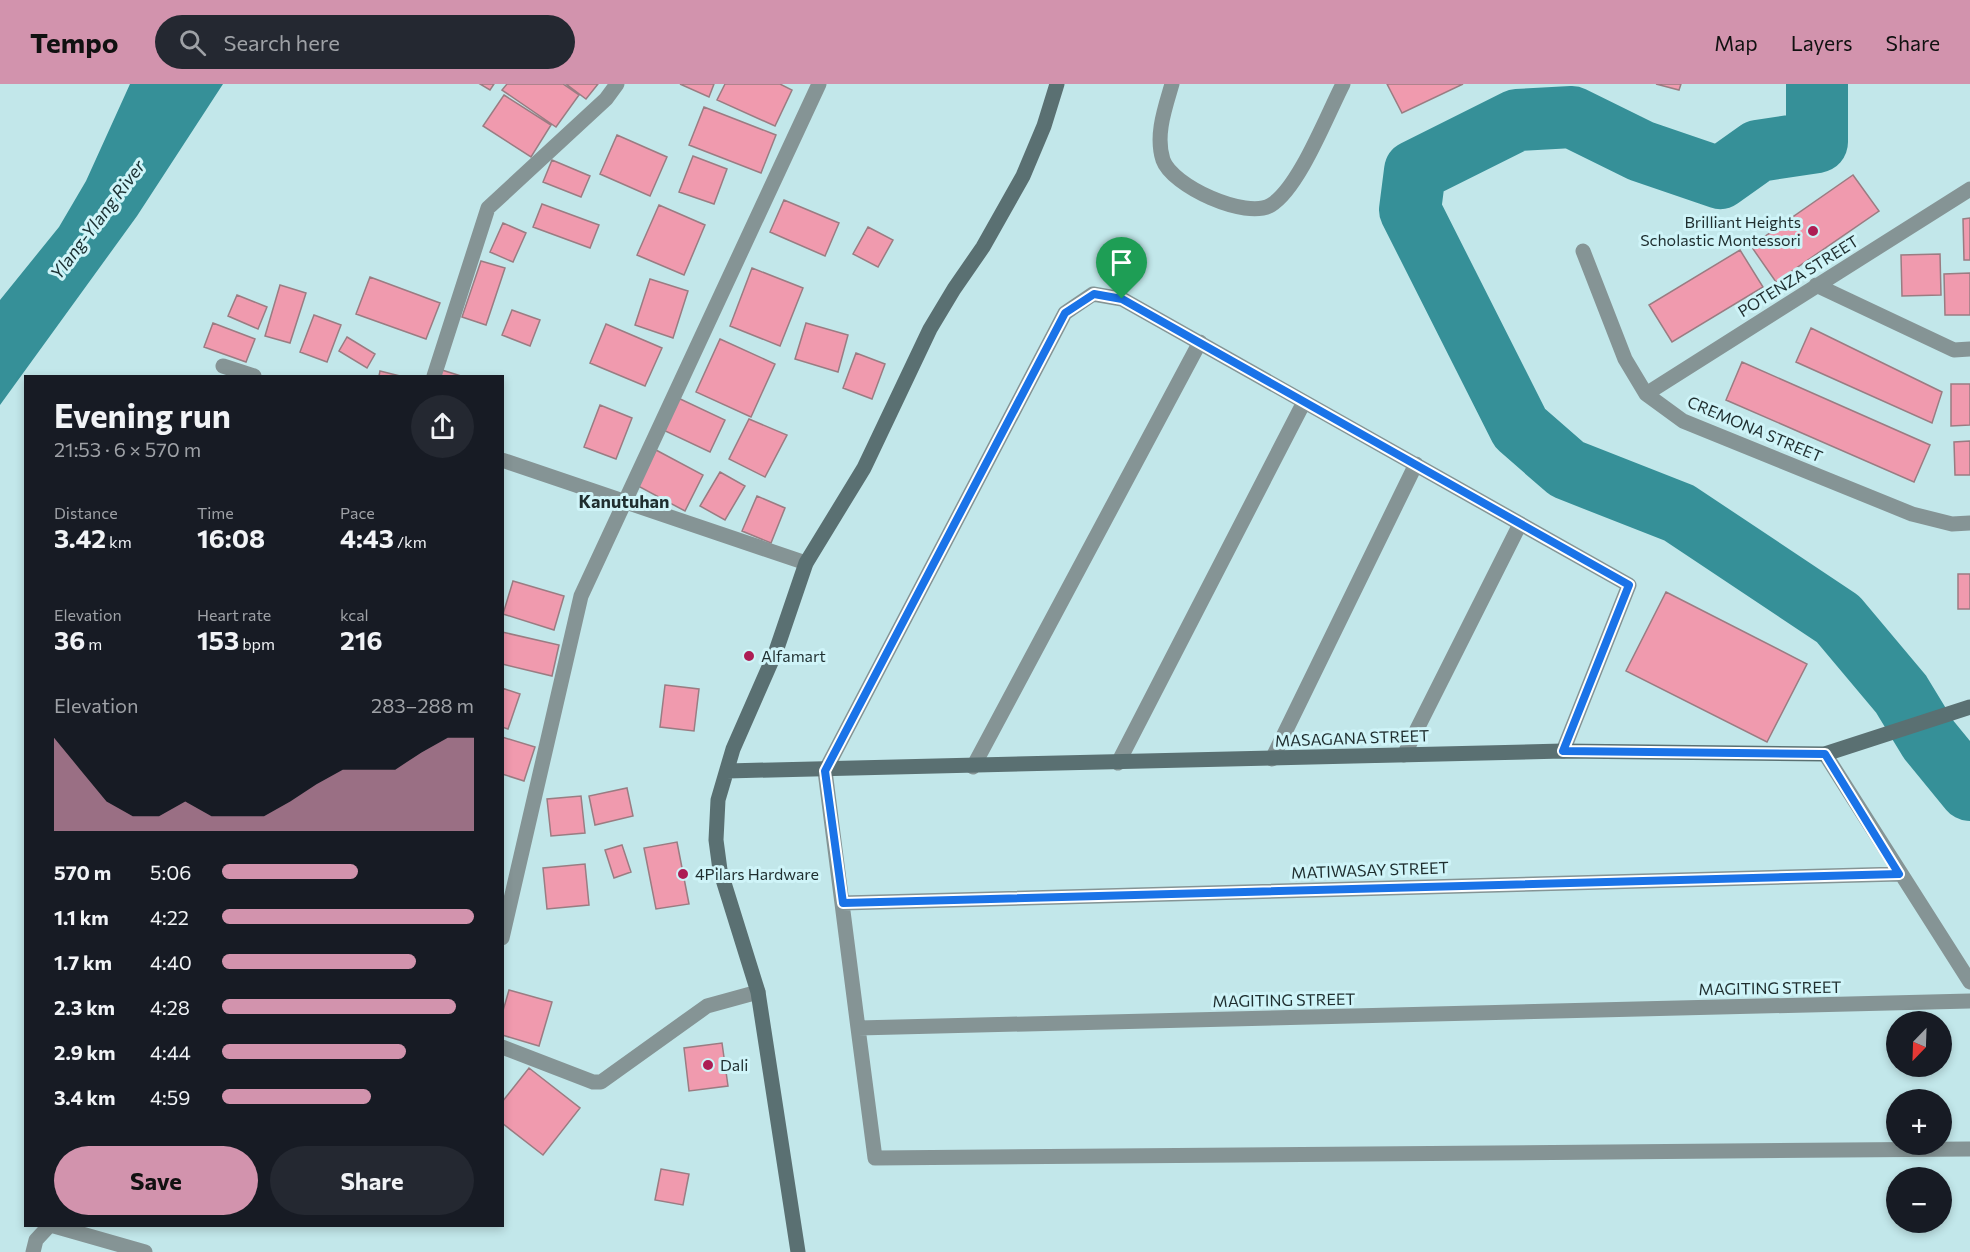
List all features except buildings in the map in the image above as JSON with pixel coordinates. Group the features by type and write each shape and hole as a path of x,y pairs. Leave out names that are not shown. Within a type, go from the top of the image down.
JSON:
{"street":[{"path":"434,375 488,208 606,99 617,84"},
{"path":"504,929 581,596 819,84"},
{"path":"798,1252 758,992 720,870 716,840 718,800 733,749 776,651 806,563 864,468 930,329 983,247 1023,176 1044,126 1057,84"},
{"path":"1172,84 1164,111 1160,138 1164,162 1180,180 1216,201 1246,210 1269,206 1288,190 1343,84"},
{"name":"POTENZA STREET","path":"1646,394 1970,189"},
{"name":"CREMONA STREET","path":"1583,251 1625,359 1646,394 1683,421 1912,514 1952,524 1970,523"},
{"path":"1816,285 1954,350 1970,349"},
{"path":"1563,751 1629,585 1122,299 1094,294 1065,313 825,771 875,1158 1970,1149"},
{"path":"973,767 1200,342"},
{"path":"223,366 251,375"},
{"path":"1118,763 1304,402"},
{"path":"504,460 806,563"},
{"path":"1272,759 1416,465"},
{"path":"1404,755 1520,524"},
{"name":"MASAGANA STREET","path":"727,771 825,771 1563,751 1825,754 1970,707"},
{"path":"1825,754 1899,874 1970,982"},
{"name":"MATIWASAY STREET","path":"843,903 1899,874"},
{"path":"504,1048 593,1082 601,1082 707,1006 758,992"},
{"name":"MAGITING STREET","path":"858,1028 1970,1001"},
{"path":"33,1252 36,1240 50,1227"},
{"path":"55,1227 145,1252"}],"water":[{"name":"Ylang-Ylang River","path":"130,84 223,84 137,216 0,405 0,300 59,227 86,181"}],"waterway":[{"path":"1817,84 1817,142 1758,151 1720,178 1641,151 1572,117 1517,120 1415,171 1410,210 1520,428 1567,469 1679,513 1838,619 1901,694 1929,740 1970,790"}],"place":[{"name":"Brilliant Heights Scholastic Montessori","path":"1813,231"},
{"name":"Alfamart","path":"749,656"},
{"name":"4Pilars Hardware","path":"683,874"},
{"name":"Dali","path":"708,1065"}],"district":[{"name":"Kanutuhan","path":"624,502"}],"route":[{"path":"1094,294 1122,299 1629,585 1563,751 1825,754 1899,874 843,903 825,771 1065,313 1094,294"}]}
